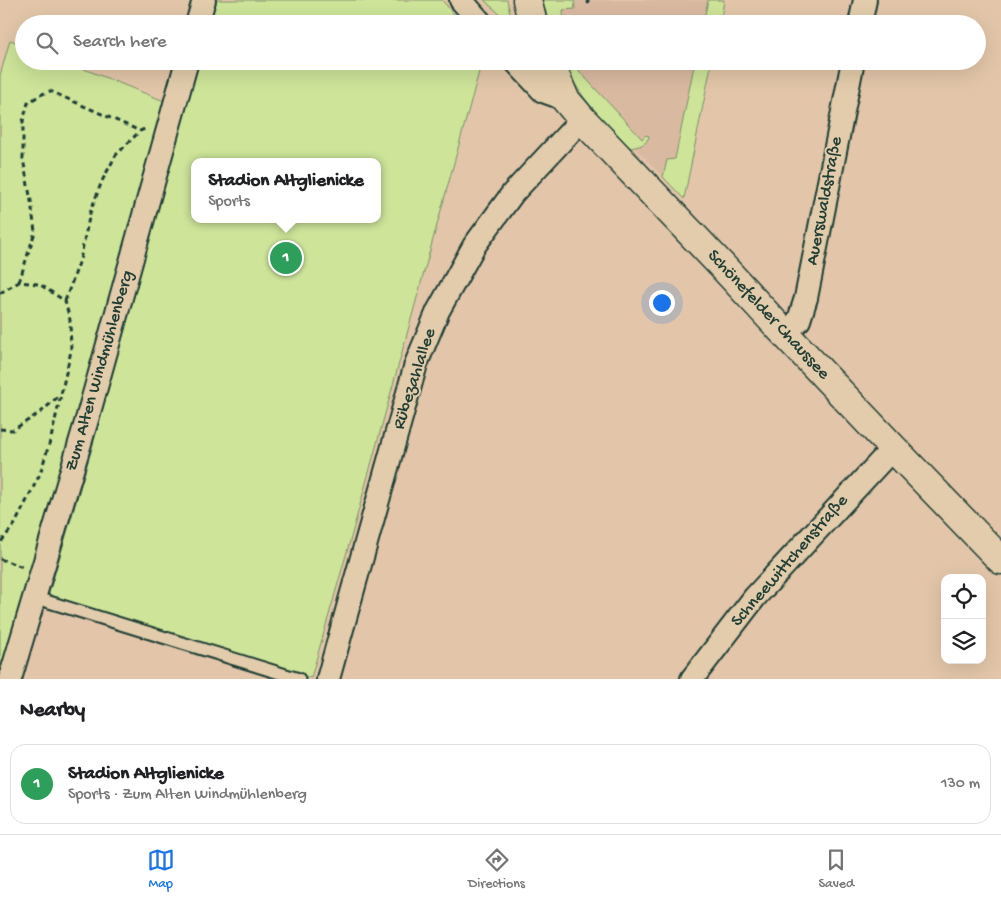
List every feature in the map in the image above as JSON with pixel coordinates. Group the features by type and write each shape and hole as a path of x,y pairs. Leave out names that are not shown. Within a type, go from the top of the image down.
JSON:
{"main road":[{"name":"Schönefelder Chaussee","path":"554,70 573,109 1001,560"}],"street":[{"path":"200,15 204,0"},
{"path":"461,0 474,15"},
{"path":"862,15 865,0"},
{"name":"Zum Alten Windmühlenberg","path":"10,679 88,416 184,70"},
{"path":"524,70 543,91 573,109"},
{"name":"Auerswaldstraße","path":"785,334 799,320 806,298 851,70"},
{"name":"Rübezahlallee","path":"328,679 416,364 438,310 474,246 573,109"},
{"name":"Schneewittchenstraße","path":"692,679 755,597 893,448"}],"lane":[{"path":"33,597 299,679"}],"path":[{"path":"19,282 35,232 23,159 23,121 28,103 50,91 140,131"},
{"path":"0,543 16,524 40,474 51,438 71,351 70,320 65,301 80,260 90,213 102,181 116,155 140,131 172,115"},
{"path":"0,293 19,282 39,284 65,301"},
{"path":"0,429 13,430 41,412 61,394"}],"shaded area":[{"path":"559,0 725,0 722,15 561,15"},
{"path":"572,70 710,70 684,199 584,95"}],"green space":[{"path":"216,0 442,0 454,15 212,15"},
{"path":"484,0 507,0 510,13 508,15 501,15"},
{"path":"542,0 574,0 575,9 563,10 563,15 547,15"},
{"path":"708,0 724,0 722,15 705,15"},
{"path":"10,40 15,42 15,70 86,70 169,103 0,679 0,76"},
{"path":"197,70 480,70 311,678 48,597 90,455"},
{"path":"568,70 580,70 642,139 646,135 649,136 646,141 642,145 631,148 625,144 583,95"},
{"path":"693,70 710,70 684,199 663,177 667,160 675,159"}],"place":[{"name":"Stadion Altglienicke","path":"286,258"}]}
